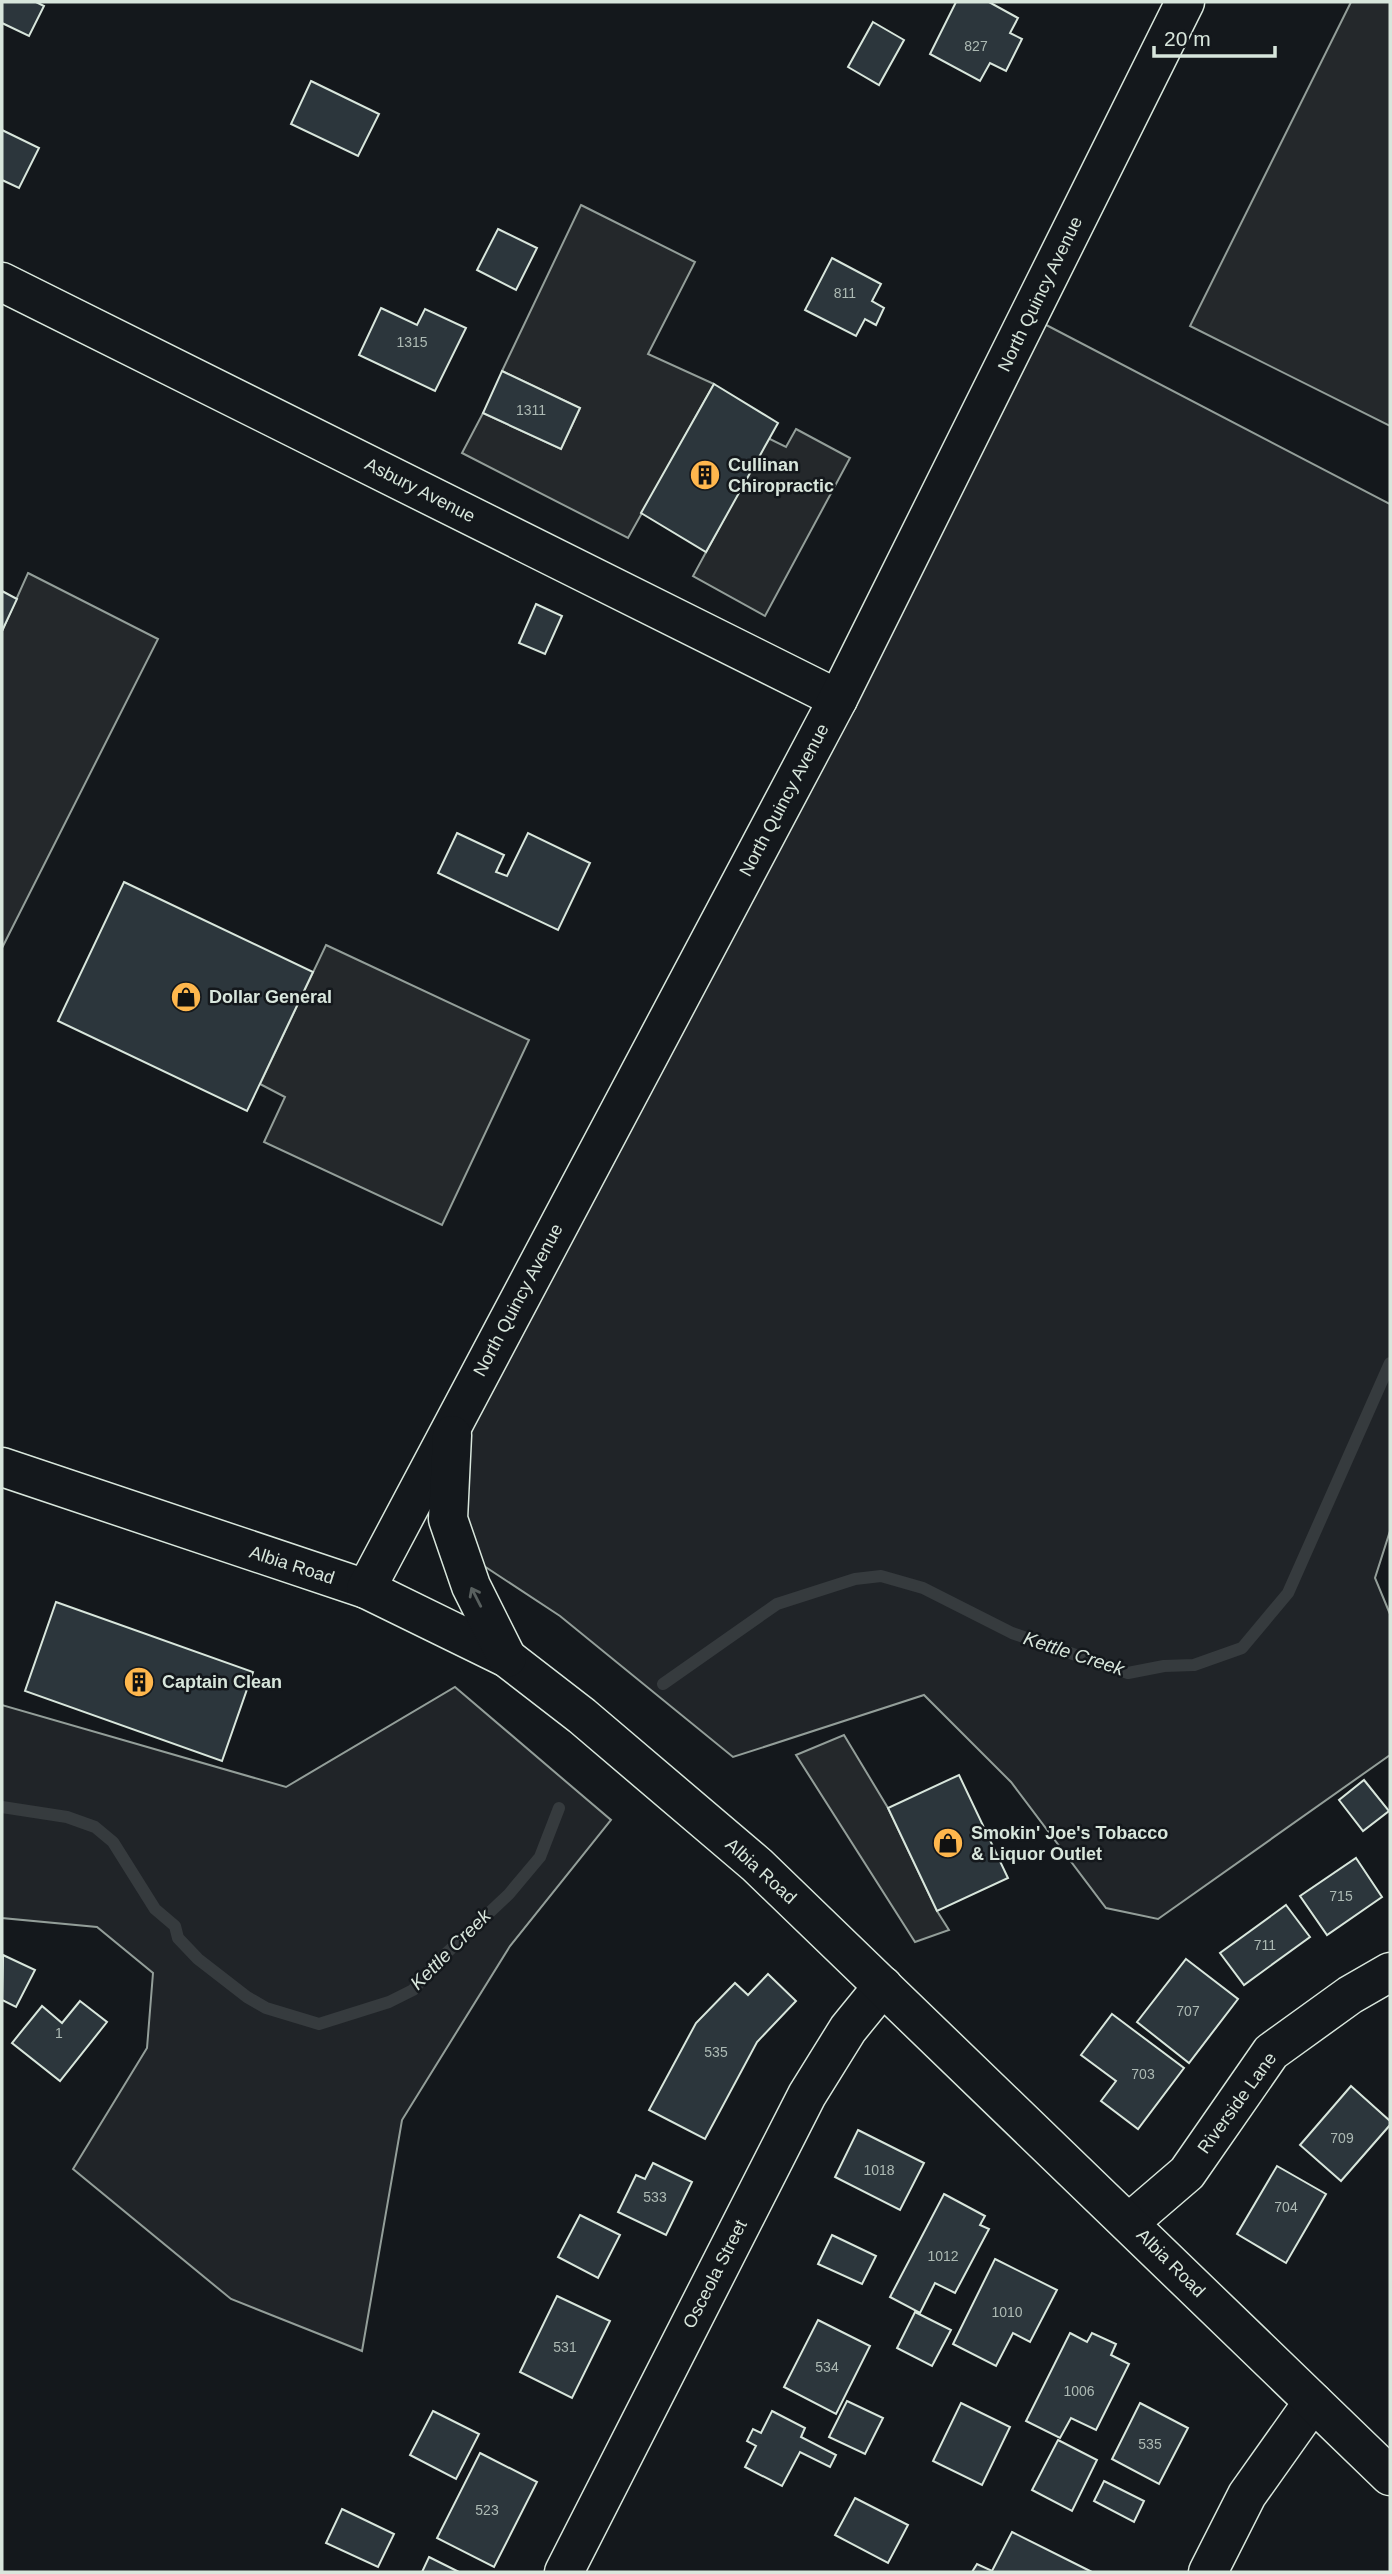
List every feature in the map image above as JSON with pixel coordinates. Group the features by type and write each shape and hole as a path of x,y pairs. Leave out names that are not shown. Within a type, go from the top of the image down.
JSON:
{"main road":[{"name":"North Quincy Avenue","path":"366,1589 838,699 1185,2"},
{"name":"Asbury Avenue","path":"2,282 838,699"},
{"path":"452,1423 448,1519 471,1586 507,1658"},
{"name":"Albia Road","path":"2,1467 366,1589 507,1658 582,1716 757,1866 1130,2222 1390,2476"},
{"name":"Riverside Lane","path":"1130,2222 1187,2173 1271,2052 1350,1995 1390,1972"},
{"name":"Osceola Street","path":"564,2572 807,2095 848,2029 883,1986"},
{"path":"1208,2572 1247,2494 1313,2402"}],"shaded area":[{"path":"1351,2 1390,2 1390,426 1190,326"},
{"path":"581,205 695,262 648,354 714,384 628,538 462,453 483,413 561,449 580,408 502,371"},
{"path":"1029,316 1390,504 1390,1531 1375,1578 1390,1614 1390,1755 1158,1919 1106,1908 1011,1782 924,1695 733,1757 560,1616 478,1562 448,1519 452,1423"},
{"path":"796,429 850,458 765,616 693,576 768,438 786,447"},
{"path":"28,573 158,639 2,948 2,631"},
{"path":"326,945 529,1040 442,1225 264,1142 285,1097 260,1084"},
{"path":"455,1687 611,1820 510,1946 402,2120 362,2351 231,2299 73,2169 147,2048 153,1973 97,1927 2,1918 2,1705 286,1787"},
{"path":"844,1735 888,1808 937,1911 949,1930 915,1942 796,1755"}],"building":[{"path":"2,2 36,2 44,6 29,36 2,23"},
{"path":"956,2 989,2 1018,18 1010,33 1022,39 1006,71 990,63 980,81 930,54"},
{"path":"873,22 904,40 879,85 848,67"},
{"path":"311,81 379,114 358,156 291,124"},
{"path":"2,130 39,148 19,188 2,180"},
{"path":"498,229 537,248 516,290 477,270"},
{"path":"832,258 881,284 872,301 884,308 876,325 865,319 856,336 805,310"},
{"path":"381,308 417,325 425,309 466,328 435,391 359,355"},
{"path":"502,371 580,408 561,449 483,413"},
{"name":"Cullinan Chiropractic","path":"714,384 778,423 706,552 641,513"},
{"path":"2,591 17,599 2,631"},
{"path":"536,604 562,616 545,654 519,643"},
{"path":"457,833 504,855 496,872 507,876 528,833 590,863 558,930 438,873"},
{"name":"Dollar General","path":"124,882 313,972 247,1111 58,1021"},
{"name":"Captain Clean","path":"56,1602 253,1672 222,1761 25,1691"},
{"name":"Smokin' Joe's Tobacco & Liquor Outlet","path":"959,1775 1008,1878 937,1911 888,1808"},
{"path":"1364,1780 1389,1811 1363,1831 1339,1800"},
{"path":"1356,1858 1382,1897 1327,1935 1300,1896"},
{"path":"1286,1905 1310,1937 1244,1985 1220,1953"},
{"path":"3,1955 35,1970 16,2007 2,2000"},
{"path":"1186,1959 1238,1999 1189,2063 1137,2022"},
{"path":"768,1974 796,2001 757,2042 705,2139 649,2110 696,2023 735,1983 748,1995"},
{"path":"80,2001 107,2022 60,2081 12,2043 42,2006 62,2023"},
{"path":"1112,2014 1184,2068 1138,2129 1101,2101 1116,2081 1081,2055"},
{"path":"1351,2086 1390,2121 1390,2125 1341,2181 1300,2145"},
{"path":"858,2130 924,2163 900,2210 835,2177"},
{"path":"653,2163 692,2182 666,2235 618,2212 636,2175 645,2179"},
{"path":"1277,2166 1326,2194 1286,2263 1237,2234"},
{"path":"944,2194 985,2216 980,2225 989,2229 955,2293 935,2283 920,2313 890,2297"},
{"path":"580,2215 620,2235 598,2278 558,2257"},
{"path":"832,2235 876,2256 862,2284 818,2264"},
{"path":"995,2259 1057,2290 1030,2342 1013,2333 996,2366 953,2344"},
{"path":"557,2296 610,2321 572,2398 520,2372"},
{"path":"915,2312 951,2330 932,2366 897,2348"},
{"path":"818,2320 870,2346 836,2414 784,2387"},
{"path":"1070,2333 1087,2342 1092,2333 1116,2344 1111,2355 1129,2364 1096,2430 1071,2418 1060,2438 1026,2421"},
{"path":"847,2401 883,2418 865,2454 829,2437"},
{"path":"961,2403 1010,2427 982,2485 933,2461"},
{"path":"1140,2403 1188,2428 1159,2484 1112,2459"},
{"path":"433,2411 479,2434 456,2479 410,2455"},
{"path":"772,2411 805,2428 801,2437 836,2455 830,2467 800,2452 782,2486 745,2467 756,2446 747,2441 753,2429 761,2433"},
{"path":"1058,2440 1097,2460 1072,2511 1032,2490"},
{"path":"480,2453 537,2482 494,2567 437,2538"},
{"path":"1104,2481 1144,2501 1134,2522 1094,2501"},
{"path":"855,2498 908,2525 888,2563 835,2535"},
{"path":"342,2509 394,2534 378,2567 326,2543"},
{"path":"1012,2532 1092,2572 972,2572 977,2564 992,2571"},
{"path":"429,2557 459,2572 422,2572"}],"waterway":[{"name":"Kettle Creek","path":"663,1684 777,1604 855,1579 881,1576 923,1588 1012,1633 1128,1673 1164,1666 1194,1665 1242,1648 1288,1593 1390,1363"},
{"name":"Kettle Creek","path":"2,1807 67,1817 95,1827 113,1842 155,1909 175,1926 178,1938 198,1959 247,1997 266,2008 319,2024 389,2002 413,1990 437,1962 509,1894 540,1857 559,1808"}],"place":[{"name":"Cullinan Chiropractic","path":"705,475"},
{"name":"Dollar General","path":"186,997"},
{"name":"Captain Clean","path":"139,1682"},
{"name":"Smokin' Joe's Tobacco & Liquor Outlet","path":"948,1843"}]}
